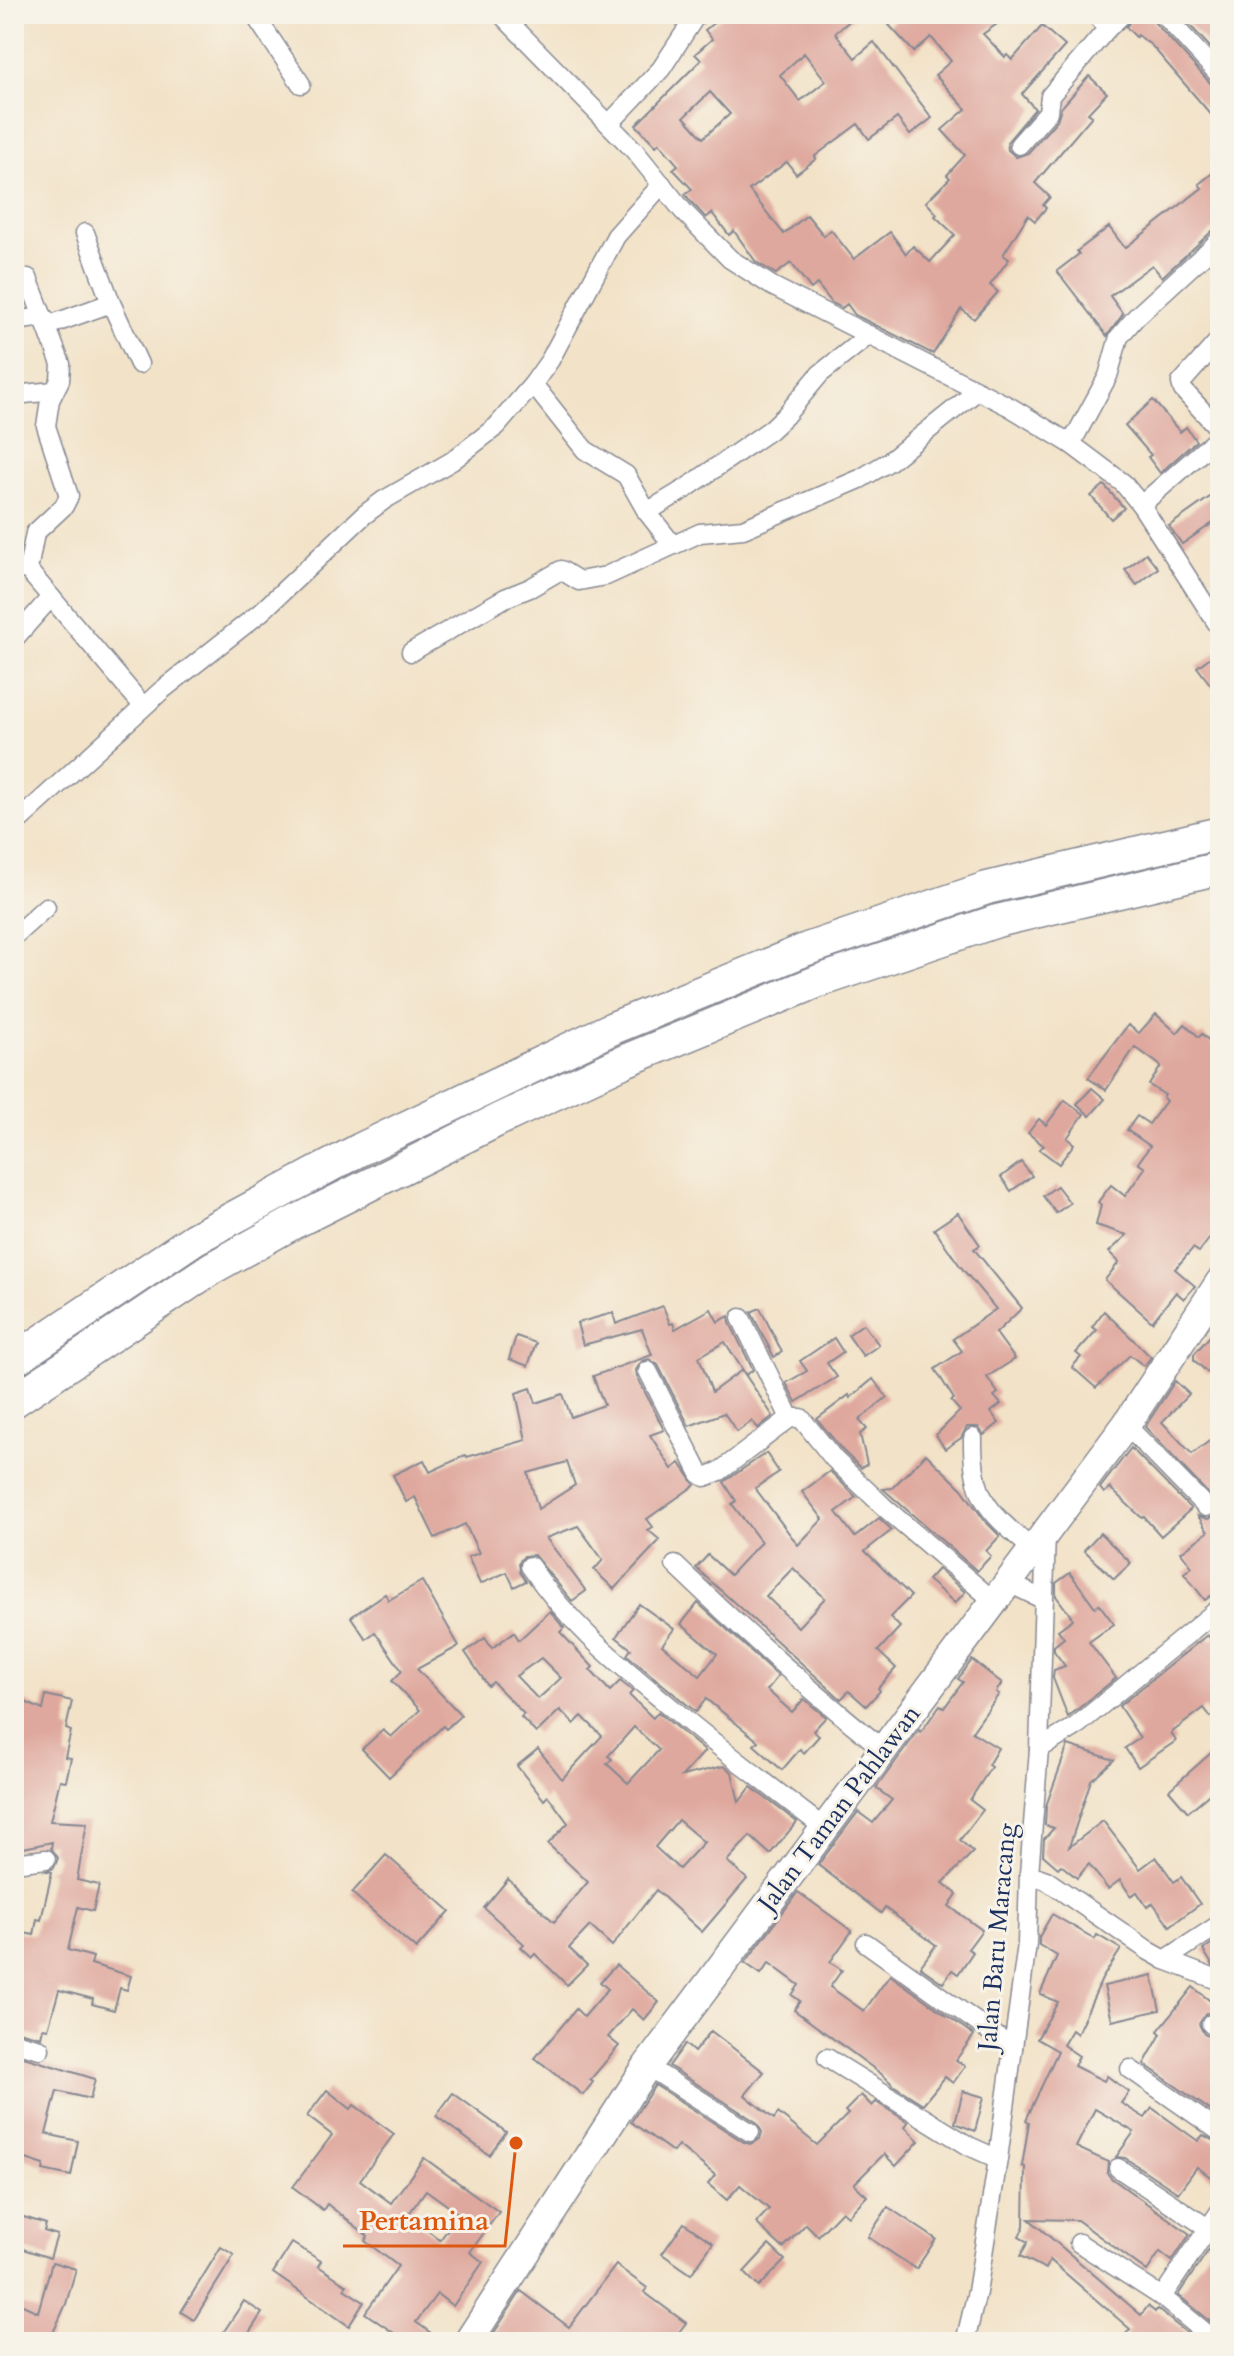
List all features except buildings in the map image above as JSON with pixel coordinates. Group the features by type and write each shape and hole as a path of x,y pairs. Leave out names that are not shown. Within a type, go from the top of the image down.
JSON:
{"highway":[{"path":"14,1360 194,1239 361,1149 613,1028 807,949 987,888 1220,833"},
{"path":"14,1401 212,1268 291,1224 430,1153 627,1060 819,981 997,921 1220,868"}],"main road":[{"name":"Jalan Taman Pahlawan","path":"468,2342 647,2066 1126,1425 1220,1282"}],"street":[{"path":"254,14 301,84"},
{"path":"501,14 609,124 683,211 730,259 772,286 977,391 1071,444 1123,483 1141,505 1220,628"},
{"path":"1019,145 1048,112 1050,96 1102,22 1123,14"},
{"path":"1163,14 1220,76"},
{"path":"609,124 661,69 690,17"},
{"path":"14,825 143,706 261,612 364,515 452,461 485,437 512,411 570,325 616,236 662,184"},
{"path":"85,233 111,303 139,364"},
{"path":"1071,444 1108,376 1119,337 1136,317 1220,240"},
{"path":"28,278 59,354 62,371 50,400 46,426 69,496 67,502 35,533 21,569 51,597 143,706"},
{"path":"14,321 46,322 111,303"},
{"path":"647,512 770,430 820,374 869,335"},
{"path":"1141,505 1220,433 1183,390 1181,383 1220,339"},
{"path":"533,384 585,450 626,475 647,512 672,544"},
{"path":"14,395 54,391"},
{"path":"411,652 505,598 530,588 555,571 561,570 579,581 606,576 700,533 743,529 860,479 890,461 977,391"},
{"path":"15,638 51,597"},
{"path":"14,936 46,907"},
{"path":"741,1318 790,1418"},
{"path":"648,1371 700,1474 705,1477 720,1471 790,1418 801,1418 834,1459 874,1498 1002,1592 1044,1600"},
{"path":"1126,1425 1206,1507"},
{"path":"973,1438 973,1466 978,1491 993,1515 1040,1541"},
{"name":"Jalan Baru Maracang","path":"965,2342 977,2292 998,2159 1027,1944 1044,1600 1040,1541"},
{"path":"675,1565 735,1624 883,1749"},
{"path":"530,1566 565,1614 619,1665 721,1750 823,1827"},
{"path":"1039,1749 1075,1727 1217,1610"},
{"path":"14,1863 46,1859"},
{"path":"1029,1874 1046,1880 1165,1960 1220,1981"},
{"path":"1165,1960 1220,1924"},
{"path":"866,1943 1013,2048"},
{"path":"14,2042 40,2049"},
{"path":"827,2058 969,2146 998,2159"},
{"path":"647,2066 750,2132"},
{"path":"1130,2069 1220,2132"},
{"path":"1118,2168 1214,2232"},
{"path":"1162,2297 1214,2232 1220,2211"},
{"path":"1079,2243 1162,2297 1217,2342"}],"place":[{"name":"Pertamina","path":"516,2143"}]}
